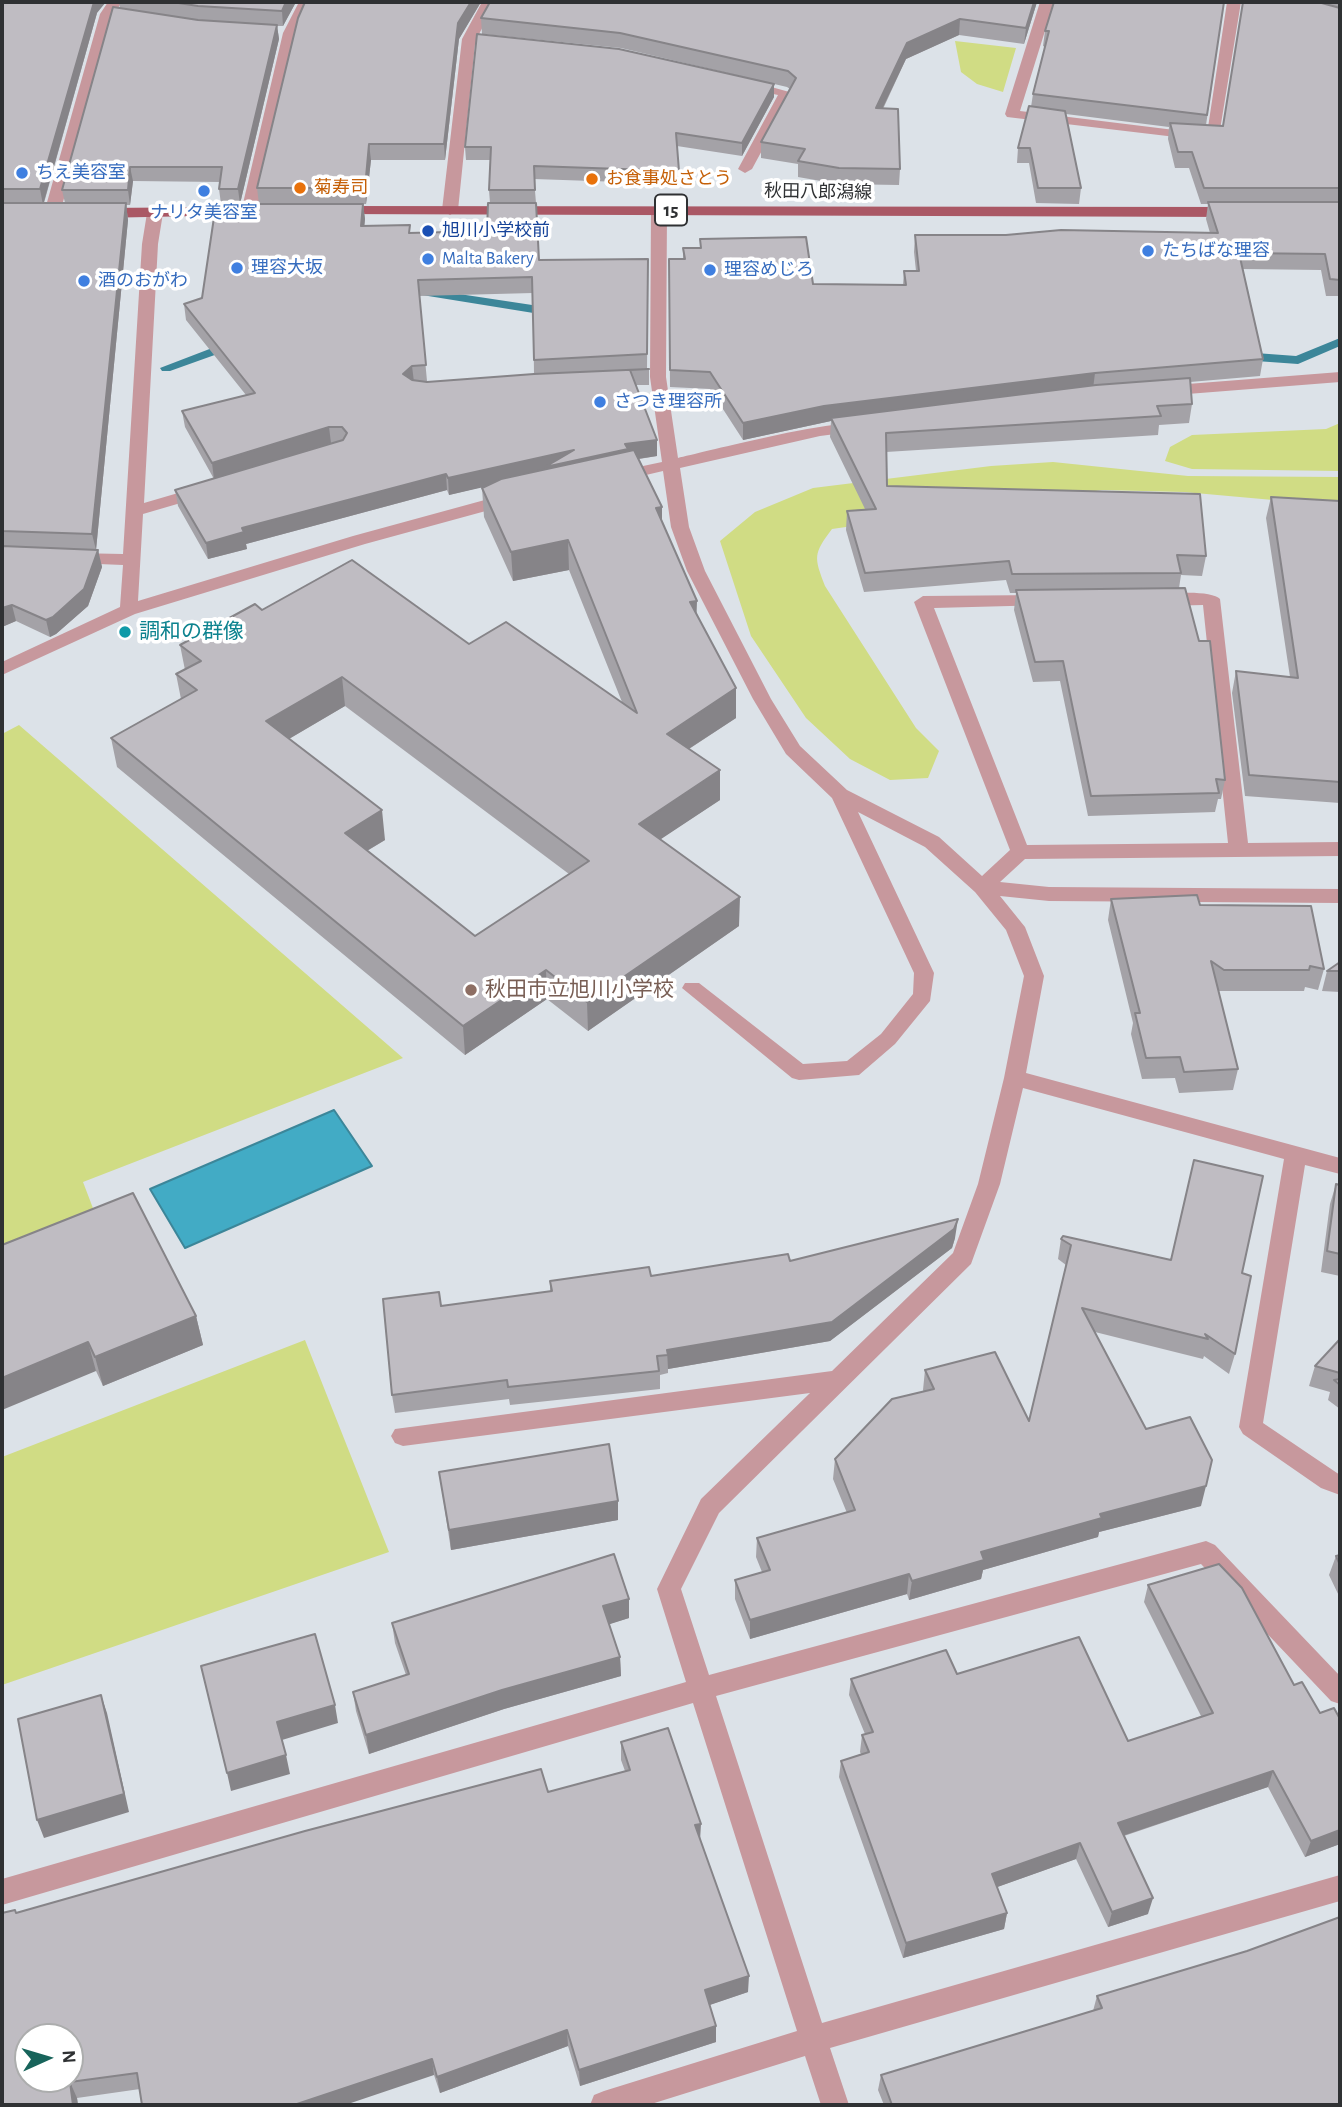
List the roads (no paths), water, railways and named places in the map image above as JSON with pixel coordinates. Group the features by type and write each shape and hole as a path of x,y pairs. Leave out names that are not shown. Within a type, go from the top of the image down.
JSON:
{"main road":[{"name":"秋田八郎潟線","path":"314,211 1252,212"},
{"path":"58,213 255,212"}],"street":[{"path":"255,212 284,33 306,2"},
{"path":"450,210 469,39 489,2"},
{"path":"1047,2 1012,114 1213,139 1234,2"},
{"path":"58,213 114,10"},
{"path":"469,39 524,45"},
{"path":"735,82 786,93 745,169"},
{"path":"659,210 651,377 680,527 702,582 793,750 840,795 932,842 982,887 1015,928 1034,975 1015,1078 989,1184 963,1258 710,1506 668,1589 835,2105"},
{"path":"129,610 150,244 155,213"},
{"path":"1145,392 1340,377"},
{"path":"592,482 820,431 875,424"},
{"path":"135,511 224,484"},
{"path":"2,669 129,610 359,540 526,495"},
{"path":"53,557 131,560"},
{"path":"1143,600 1211,599 1239,851"},
{"path":"1020,852 923,602 1060,601"},
{"path":"692,988 799,1072 852,1069 888,1039 923,996 924,973 840,795"},
{"path":"982,887 1020,852 1340,849"},
{"path":"982,887 1049,894 1340,896"},
{"path":"1015,1078 1340,1166"},
{"path":"1296,1155 1251,1427 1329,1481 1340,1485"},
{"path":"403,1436 838,1380"},
{"path":"2,1892 699,1690 1206,1552 1340,1693"},
{"path":"604,2105 900,2012 1340,1888"}],"water":[{"path":"334,1110 372,1166 185,1248 150,1189"}],"waterway":[{"path":"426,293 552,312"},
{"path":"1242,356 1298,360 1340,342"},
{"path":"166,368 233,344"}],"place":[{"name":"ちえ美容室","path":"22,173"},
{"name":"お食事処さとう","path":"592,179"},
{"name":"菊寿司","path":"300,188"},
{"name":"ナリタ美容室","path":"204,191"},
{"name":"旭川小学校前","path":"428,231"},
{"name":"たちばな理容","path":"1148,251"},
{"name":"Malta Bakery","path":"428,259"},
{"name":"理容大坂","path":"237,268"},
{"name":"理容めじろ","path":"710,270"},
{"name":"酒のおがわ","path":"84,281"},
{"name":"さつき理容所","path":"600,402"},
{"name":"調和の群像","path":"125,632"},
{"name":"秋田市立旭川小学校","path":"471,990"}]}
